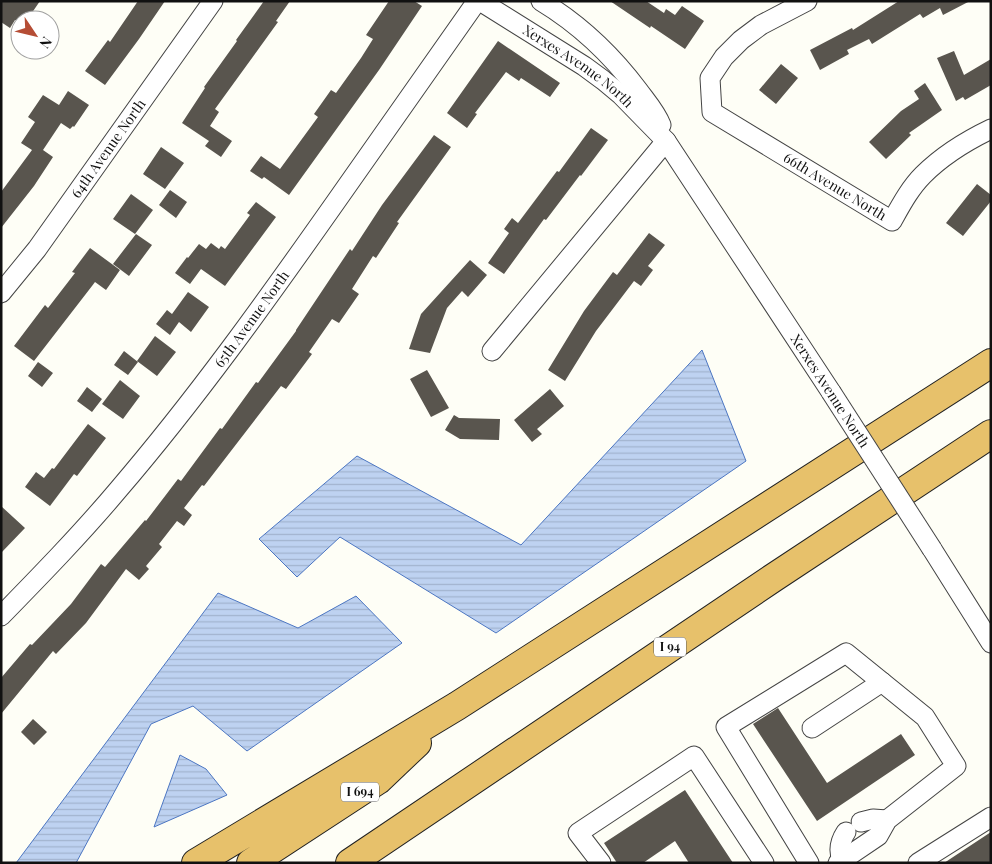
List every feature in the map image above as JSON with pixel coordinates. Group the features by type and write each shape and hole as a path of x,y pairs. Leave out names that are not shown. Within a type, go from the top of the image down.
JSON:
{"highway":[{"path":"196,863 457,706 991,363"},
{"name":"I 94","path":"350,863 764,583 991,434"},
{"name":"I 694","path":"251,863 378,780 457,706"}],"street":[{"name":"64th Avenue North","path":"1,293 37,250 213,1"},
{"name":"Xerxes Avenue North","path":"479,1 584,66 603,80 666,141 831,392 991,643"},
{"name":"65th Avenue North","path":"1,616 72,544 107,504 200,389 304,247 479,1"},
{"name":"Xerxes Avenue North","path":"541,1 558,11 587,34 624,71 659,121 666,141"},
{"name":"66th Avenue North","path":"807,1 761,25 741,40 724,57 710,78 712,112 892,221 922,176 947,154 975,136 991,129"},
{"path":"492,351 666,141"},
{"path":"809,863 726,727 846,653 925,717 956,766 888,820 878,836 840,861"},
{"path":"812,728 882,682"},
{"path":"601,863 578,833 694,756 764,863"},
{"path":"918,863 991,817"},
{"path":"840,861 840,841 853,827 873,819 888,820"}],"water":[{"path":"702,350 746,461 496,633 340,537 297,577 259,539 357,456 521,545"},
{"path":"218,593 298,628 356,596 402,643 247,751 193,706 151,724 76,863 16,863"},
{"path":"180,755 206,769 227,795 154,827"}],"building":[{"path":"1,1 40,1 34,10 10,10 10,28 1,22"},
{"path":"138,1 165,1 105,85 85,71 108,40 110,42"},
{"path":"264,1 290,1 276,21 278,22 215,109 219,112 210,126 232,141 221,157 205,146 209,141 182,123 204,87"},
{"path":"389,1 414,1 422,6 379,70 289,195 264,177 262,179 250,171 261,156 280,169 318,117 314,114 331,90 336,93 361,58 373,39 366,35"},
{"path":"610,1 646,1 664,13 666,9 675,15 682,6 704,21 685,49"},
{"path":"899,1 970,1 943,15 940,8 923,18 920,14 872,44 869,39 847,50 849,54 820,70 810,50 852,28 853,30"},
{"path":"498,41 560,83 550,97 521,78 519,81 506,72 475,113 477,114 467,128 447,113"},
{"path":"954,51 964,75 991,59 991,85 965,100 963,97 956,101 937,58"},
{"path":"781,64 798,78 776,104 759,90"},
{"path":"925,83 942,110 909,133 911,135 886,159 869,142 901,111 919,99 914,91"},
{"path":"68,91 89,105 74,127 70,129 61,123 43,150 53,157 34,186 1,228 1,192 32,150 21,143 35,122 28,117 43,95 59,105"},
{"path":"591,128 608,140 546,220 544,219 504,274 488,263 509,233 504,229 512,218 518,223"},
{"path":"434,135 451,147 397,222 399,223 376,258 373,256 352,289 359,294 339,323 332,319 309,352 312,354 286,389 281,386 204,486 202,485 184,508 192,515 184,526 177,521 159,544 162,547 146,566 149,569 139,580 126,569 86,623 56,654 53,651 1,714 1,678 30,644 32,645 71,604 101,564 105,567 146,521 178,479 181,481 256,382 258,383 296,331 350,249 352,251 382,205"},
{"path":"161,147 184,163 165,189 143,174"},
{"path":"977,184 991,195 991,201 963,236 946,223"},
{"path":"170,190 187,202 176,218 159,205"},
{"path":"131,194 153,210 135,234 113,219"},
{"path":"256,202 276,217 225,286 201,269 190,284 175,273 199,244 206,249 211,243 219,249 221,246 225,249 250,215 247,213"},
{"path":"649,233 665,245 648,266 653,270 641,286 634,281 596,331 565,381 548,370 584,311 613,272 617,275"},
{"path":"136,234 152,245 129,276 113,264"},
{"path":"90,248 120,270 106,290 95,282 34,361 14,346 45,305 48,308 75,273 72,272"},
{"path":"470,260 487,275 468,297 462,291 447,308 430,353 409,349 421,314"},
{"path":"188,292 209,307 191,332 179,322 170,335 156,324 167,310 172,314"},
{"path":"155,336 176,352 157,376 137,361"},
{"path":"124,351 138,362 128,375 114,365"},
{"path":"38,362 53,373 42,387 28,376"},
{"path":"427,370 449,408 431,417 410,379"},
{"path":"120,380 140,396 123,419 102,404"},
{"path":"87,387 102,399 92,412 77,401"},
{"path":"550,389 564,406 537,429 542,434 532,442 514,420"},
{"path":"454,415 459,418 500,419 499,440 460,439 445,430"},
{"path":"88,424 106,438 77,476 74,474 50,506 25,487 36,472 44,478 52,468 54,469"},
{"path":"1,506 25,528 1,553"},
{"path":"778,708 827,783 901,734 915,755 817,821 753,724"},
{"path":"33,719 47,732 34,745 21,732"},
{"path":"685,790 733,863 689,863 675,841 643,863 617,863 604,843"},
{"path":"991,832 991,863 944,863"}]}
